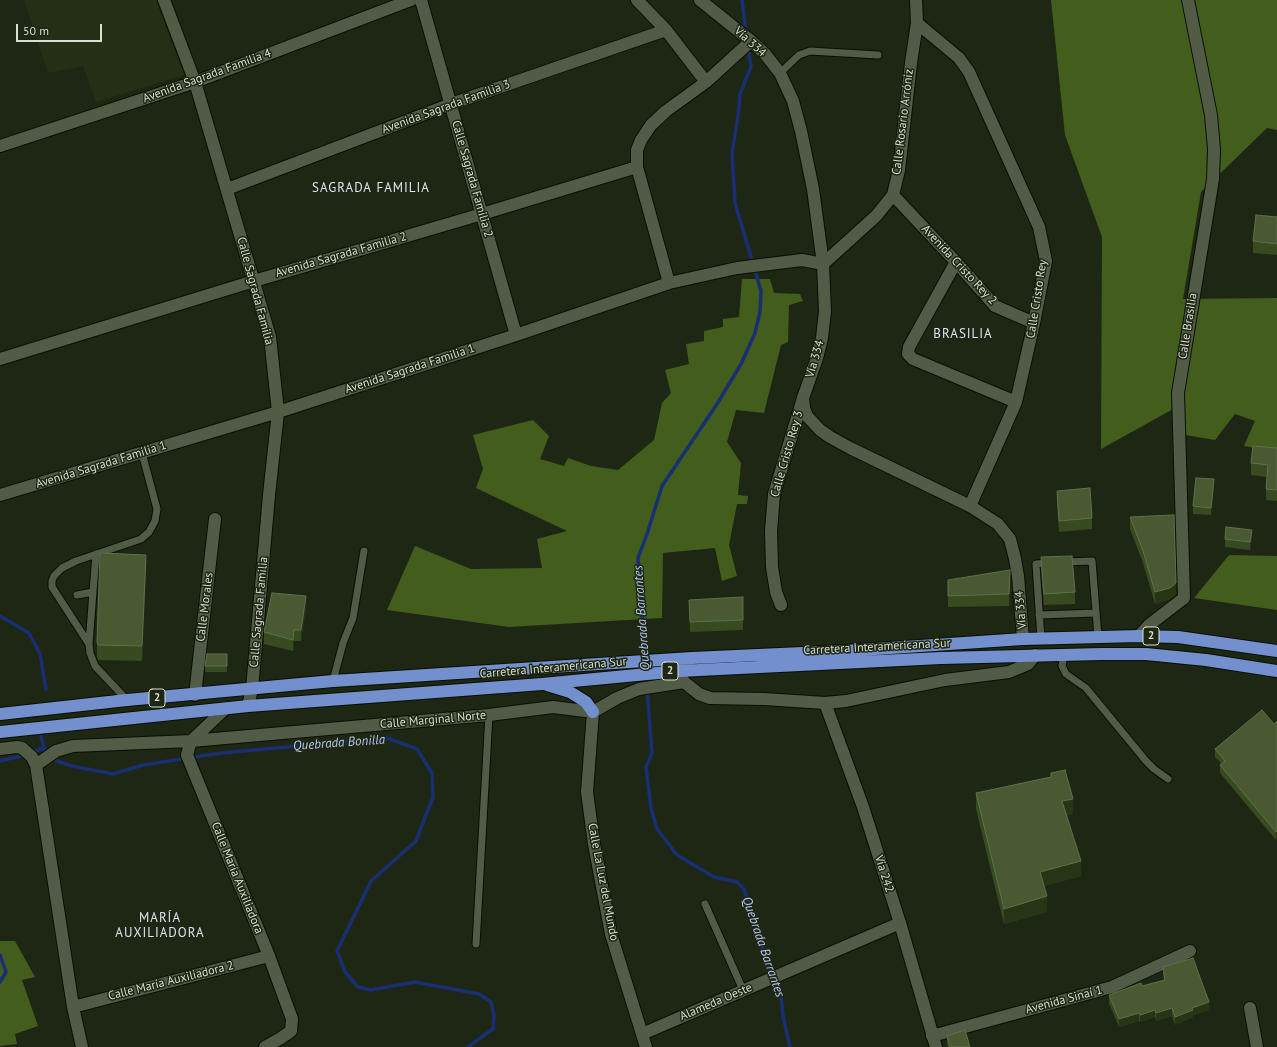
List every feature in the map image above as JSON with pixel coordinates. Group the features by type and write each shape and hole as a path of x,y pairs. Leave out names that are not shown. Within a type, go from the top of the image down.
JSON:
{"highway":[{"name":"Carretera Interamericana Sur","path":"0,714 127,700 195,695 333,681 692,658 846,651 1023,639 1140,636 1178,637 1277,651"},
{"path":"1064,655 1069,651 1076,649 1178,637"},
{"path":"969,657 1011,646 1023,639 1050,655"},
{"name":"Carretera Interamericana Sur","path":"0,732 248,706 542,684 679,671 969,657 1146,654 1206,660 1277,671"},
{"path":"542,684 570,692 586,702 592,712"}],"street":[{"name":"Calle Sagrada Familia","path":"164,0 195,82 270,337 278,412 269,495 252,689 248,706"},
{"name":"Avenida Sagrada Familia 4","path":"0,146 195,82 412,0"},
{"name":"Calle Sagrada Familia 2","path":"421,0 516,335"},
{"path":"637,0 666,30 706,82"},
{"name":"Vía 334","path":"700,0 751,41 765,54 780,73 793,101 801,131 813,189 824,264 825,311 822,338 817,358 803,398 807,416 816,427 830,437 883,465 970,506 998,524 1010,539 1015,558 1018,576 1023,639"},
{"name":"Calle Rosario Arróniz","path":"824,264 876,216 893,195 899,170 916,24 916,0"},
{"name":"Calle Brasilia","path":"1140,636 1149,625 1184,598 1178,393 1212,179 1214,149 1211,115 1188,0"},
{"name":"Calle Cristo Rey","path":"916,24 959,58 969,72 1039,227 1046,261 1016,402 970,506"},
{"name":"Avenida Sagrada Familia 3","path":"227,189 450,104 666,30"},
{"path":"669,283 637,167 637,150 641,140 651,125 666,111 706,82 751,41"},
{"name":"Avenida Sagrada Familia 2","path":"0,360 254,281 637,167"},
{"name":"Avenida Cristo Rey 2","path":"893,195 995,306 1034,323"},
{"name":"Avenida Sagrada Familia 1","path":"0,495 278,412 516,335 669,283 737,268 802,260 824,264"},
{"path":"956,262 909,347 908,354 913,359 1016,402"},
{"name":"Calle Cristo Rey 3","path":"781,605 776,592 772,567 771,531 774,494 803,398"},
{"name":"Calle Morales","path":"195,695 215,519"},
{"path":"692,658 680,665 679,671 684,682 699,694 710,698 825,702 846,701 945,680 1010,672 1028,664 1035,655"},
{"path":"592,712 617,698 639,689 684,682"},
{"name":"Vía 242","path":"825,702 863,807 900,923 934,1041"},
{"name":"Calle Marginal Norte","path":"36,765 56,751 74,746 191,741 489,715 554,707 592,712"},
{"path":"191,741 225,709"},
{"name":"Calle La Luz del Mundo","path":"592,712 587,792 594,844 611,934 646,1047"},
{"name":"Calle María Auxiliadora","path":"191,741 189,761 269,956 292,1019 291,1031 266,1047"},
{"path":"0,749 17,747 27,751 36,765 73,1007 82,1047"},
{"name":"Alameda Oeste","path":"642,1034 900,923"},
{"name":"Avenida Sinaí 1","path":"934,1041 1112,987 1190,951"},
{"name":"Calle María Auxiliadora 2","path":"73,1007 269,956"},
{"path":"1250,1008 1257,1047"}],"lane":[{"path":"780,73 799,55 810,51 878,55"},
{"path":"89,644 52,587 52,581 54,576 62,568 96,554 141,539 149,532 155,521 157,508 142,453"},
{"path":"333,681 343,643 353,618 364,551"},
{"path":"96,554 92,592 89,644 90,653 95,666 127,700"},
{"path":"1040,639 1036,564 1092,561 1098,637"},
{"path":"77,595 92,592"},
{"path":"1039,615 1096,613"},
{"path":"1064,655 1062,666 1066,674 1086,688 1146,761 1168,779"},
{"path":"476,944 489,715"},
{"path":"705,904 743,990"}],"shaded area":[{"path":"24,0 156,0 184,75 96,102 83,66 48,73"}],"green space":[{"path":"1051,0 1277,0 1277,130 1267,128 1201,192 1183,299 1277,298 1277,452 1244,446 1255,421 1235,414 1215,440 1185,435 1184,403 1101,449 1102,237 1065,135"},
{"path":"742,279 770,279 774,293 800,294 803,301 789,305 788,342 781,345 764,413 736,410 727,442 741,463 738,495 748,496 747,504 737,504 729,545 737,576 722,581 715,548 663,553 662,618 509,627 387,610 415,546 471,569 542,568 537,539 567,531 476,488 483,469 473,435 533,420 549,436 540,459 564,466 568,458 591,466 618,470 654,440 662,403 671,393 665,370 689,364 686,344 704,341 704,331 723,327 723,319 739,317"},
{"path":"1229,555 1277,556 1277,610 1194,598"},
{"path":"0,941 15,941 35,977 22,980 38,1026 15,1034 17,1044 0,1046"}],"building":[{"path":"1256,215 1277,217 1277,244 1253,241"},
{"path":"1253,446 1277,448 1277,490 1266,489 1268,465 1251,463"},
{"path":"1196,478 1214,479 1211,508 1193,506"},
{"path":"1090,488 1092,518 1059,521 1057,491"},
{"path":"1174,515 1176,583 1170,588 1155,592 1143,551 1130,517"},
{"path":"1226,527 1252,530 1250,542 1225,539"},
{"path":"100,553 146,555 142,646 98,645"},
{"path":"1072,556 1075,592 1044,594 1041,557"},
{"path":"1010,570 1009,594 948,596 948,580"},
{"path":"272,593 306,596 301,630 294,630 293,640 264,632"},
{"path":"743,597 743,620 690,622 689,600"},
{"path":"207,654 227,654 227,666 205,666"},
{"path":"1262,710 1274,724 1277,721 1276,832 1220,765 1225,761 1215,749"},
{"path":"1065,770 1073,799 1062,801 1081,861 1040,872 1047,896 1004,909 976,793 1051,777 1051,773"},
{"path":"1193,958 1209,1002 1192,1008 1193,1010 1175,1017 1172,1008 1156,1013 1155,1010 1140,1015 1139,1013 1119,1019 1109,995 1141,983 1142,986 1165,980 1163,967"},
{"path":"965,1030 970,1047 950,1047 947,1036"}],"waterway":[{"name":"Quebrada Barrantes","path":"742,0 746,33"},
{"name":"Quebrada Barrantes","path":"646,673 638,558 662,486 717,404 741,364 755,333 760,312 761,291 735,203 732,153 740,94 751,67 748,47"},
{"name":"Quebrada Bonilla","path":"0,616 29,633 40,654 46,689"},
{"name":"Quebrada Barrantes","path":"647,689 652,753 646,767 651,808 657,829 677,855 714,877 737,882 744,889 767,963 781,995 783,1016 790,1047"},
{"name":"Quebrada Bonilla","path":"41,736 44,748 57,761 72,766 113,774 143,765 221,753 387,738 417,749 432,773 433,797 416,841 371,881 337,951 345,972 358,987 371,990 415,982 479,994 491,1002 494,1015 493,1029 468,1047"},
{"path":"32,752 44,748"},
{"path":"0,761 24,755"},
{"path":"0,955 6,972 0,982"}],"district":[{"name":"SAGRADA FAMILIA","path":"371,188"},
{"name":"BRASILIA","path":"963,334"},
{"name":"MARÍA AUXILIADORA","path":"160,926"}]}
